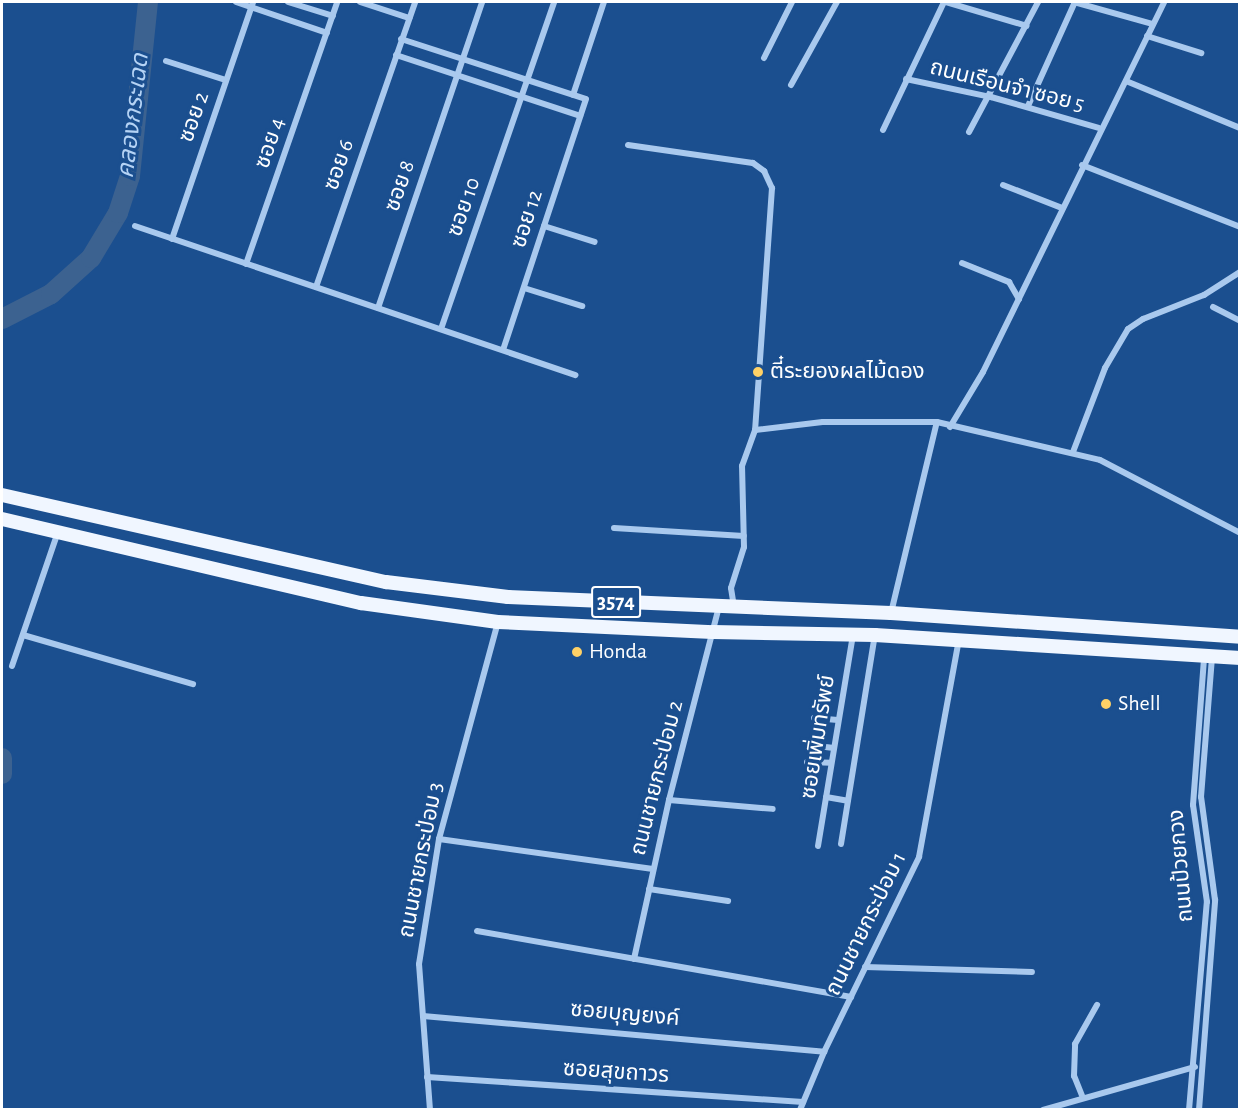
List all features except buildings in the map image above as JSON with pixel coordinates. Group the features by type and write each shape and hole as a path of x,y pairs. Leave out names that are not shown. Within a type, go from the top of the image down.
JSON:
{"main road":[{"name":"3574","path":"2,495 386,582 508,597 891,613 1239,637"},
{"name":"3574","path":"2,519 361,603 498,622 713,632 853,634 959,639 1239,658"}],"street":[{"path":"236,2 252,4 327,33"},
{"path":"288,2 333,16"},
{"name":"ซอย 4","path":"246,264 337,2"},
{"path":"360,2 409,18"},
{"name":"ซอย 6","path":"316,287 413,2"},
{"name":"ซอย 8","path":"378,308 482,2"},
{"name":"ซอย 10","path":"441,329 554,2"},
{"path":"401,39 573,95 604,2"},
{"path":"764,58 792,2"},
{"path":"791,85 837,2"},
{"path":"883,130 945,2 1027,26"},
{"path":"969,132 991,97 1038,2"},
{"path":"1028,106 1074,2 1153,24"},
{"path":"950,428 1019,298 1099,128 1126,81 1164,2"},
{"name":"ซอย 2","path":"172,239 252,4"},
{"path":"1147,36 1201,53"},
{"path":"396,55 580,116"},
{"path":"166,61 226,80"},
{"name":"ถนนเรือนจำ ซอย 5","path":"906,79 1028,106 1099,128"},
{"path":"1126,81 1239,128"},
{"name":"ซอย 12","path":"503,350 586,99 573,95"},
{"path":"628,145 753,163 764,171 772,189 755,430 742,466 744,536 731,588 734,608"},
{"path":"1082,165 1239,227"},
{"path":"1003,185 1062,208"},
{"path":"135,226 575,375"},
{"path":"544,226 596,242"},
{"path":"962,263 1009,282 1019,298"},
{"path":"1074,453 1105,369 1128,329 1143,319 1204,295 1239,272"},
{"path":"524,288 582,306"},
{"path":"1213,307 1239,321"},
{"path":"755,430 823,422 937,422 950,428 1100,460 1239,533"},
{"path":"891,613 937,422"},
{"path":"614,528 744,536"},
{"path":"12,666 58,532"},
{"name":"ถนนชายกระป่อม 2","path":"634,959 669,800 719,607"},
{"name":"ถนนชายกระป่อม 3","path":"430,1110 419,964 439,839 498,622"},
{"name":"ซอยเพิ่มทรัพย์","path":"818,846 853,634"},
{"path":"23,635 193,684"},
{"path":"841,844 876,635"},
{"name":"ถนนชายกระป่อม 1","path":"802,1106 824,1052 919,857 959,639"},
{"name":"ถนนป้วยกวง","path":"1189,1110 1195,1067 1207,902 1193,805 1208,655"},
{"name":"ถนนป้วยกวง","path":"1199,1110 1215,900 1201,797 1208,655"},
{"path":"814,718 838,720"},
{"path":"809,746 834,748"},
{"path":"807,762 831,764"},
{"path":"826,797 848,801"},
{"path":"669,800 774,809"},
{"path":"439,839 653,869"},
{"path":"649,889 728,901"},
{"path":"477,931 850,998"},
{"path":"865,967 1032,972"},
{"path":"1083,1098 1074,1076 1075,1044 1097,1005"},
{"name":"ซอยบุญยงค์","path":"423,1016 824,1052"},
{"path":"1043,1110 1195,1067"},
{"name":"ซอยสุขถาวร","path":"427,1077 802,1106"}],"waterway":[{"name":"คลองกระเฉด","path":"2,319 51,294 91,258 118,213 130,176 148,2"},
{"name":"คลองกระเฉด","path":"2,758 2,774"}],"place":[{"name":"ตี๋ระยองผลไม้ดอง","path":"758,372"},
{"name":"Honda","path":"577,652"},
{"name":"Shell","path":"1106,704"}]}
